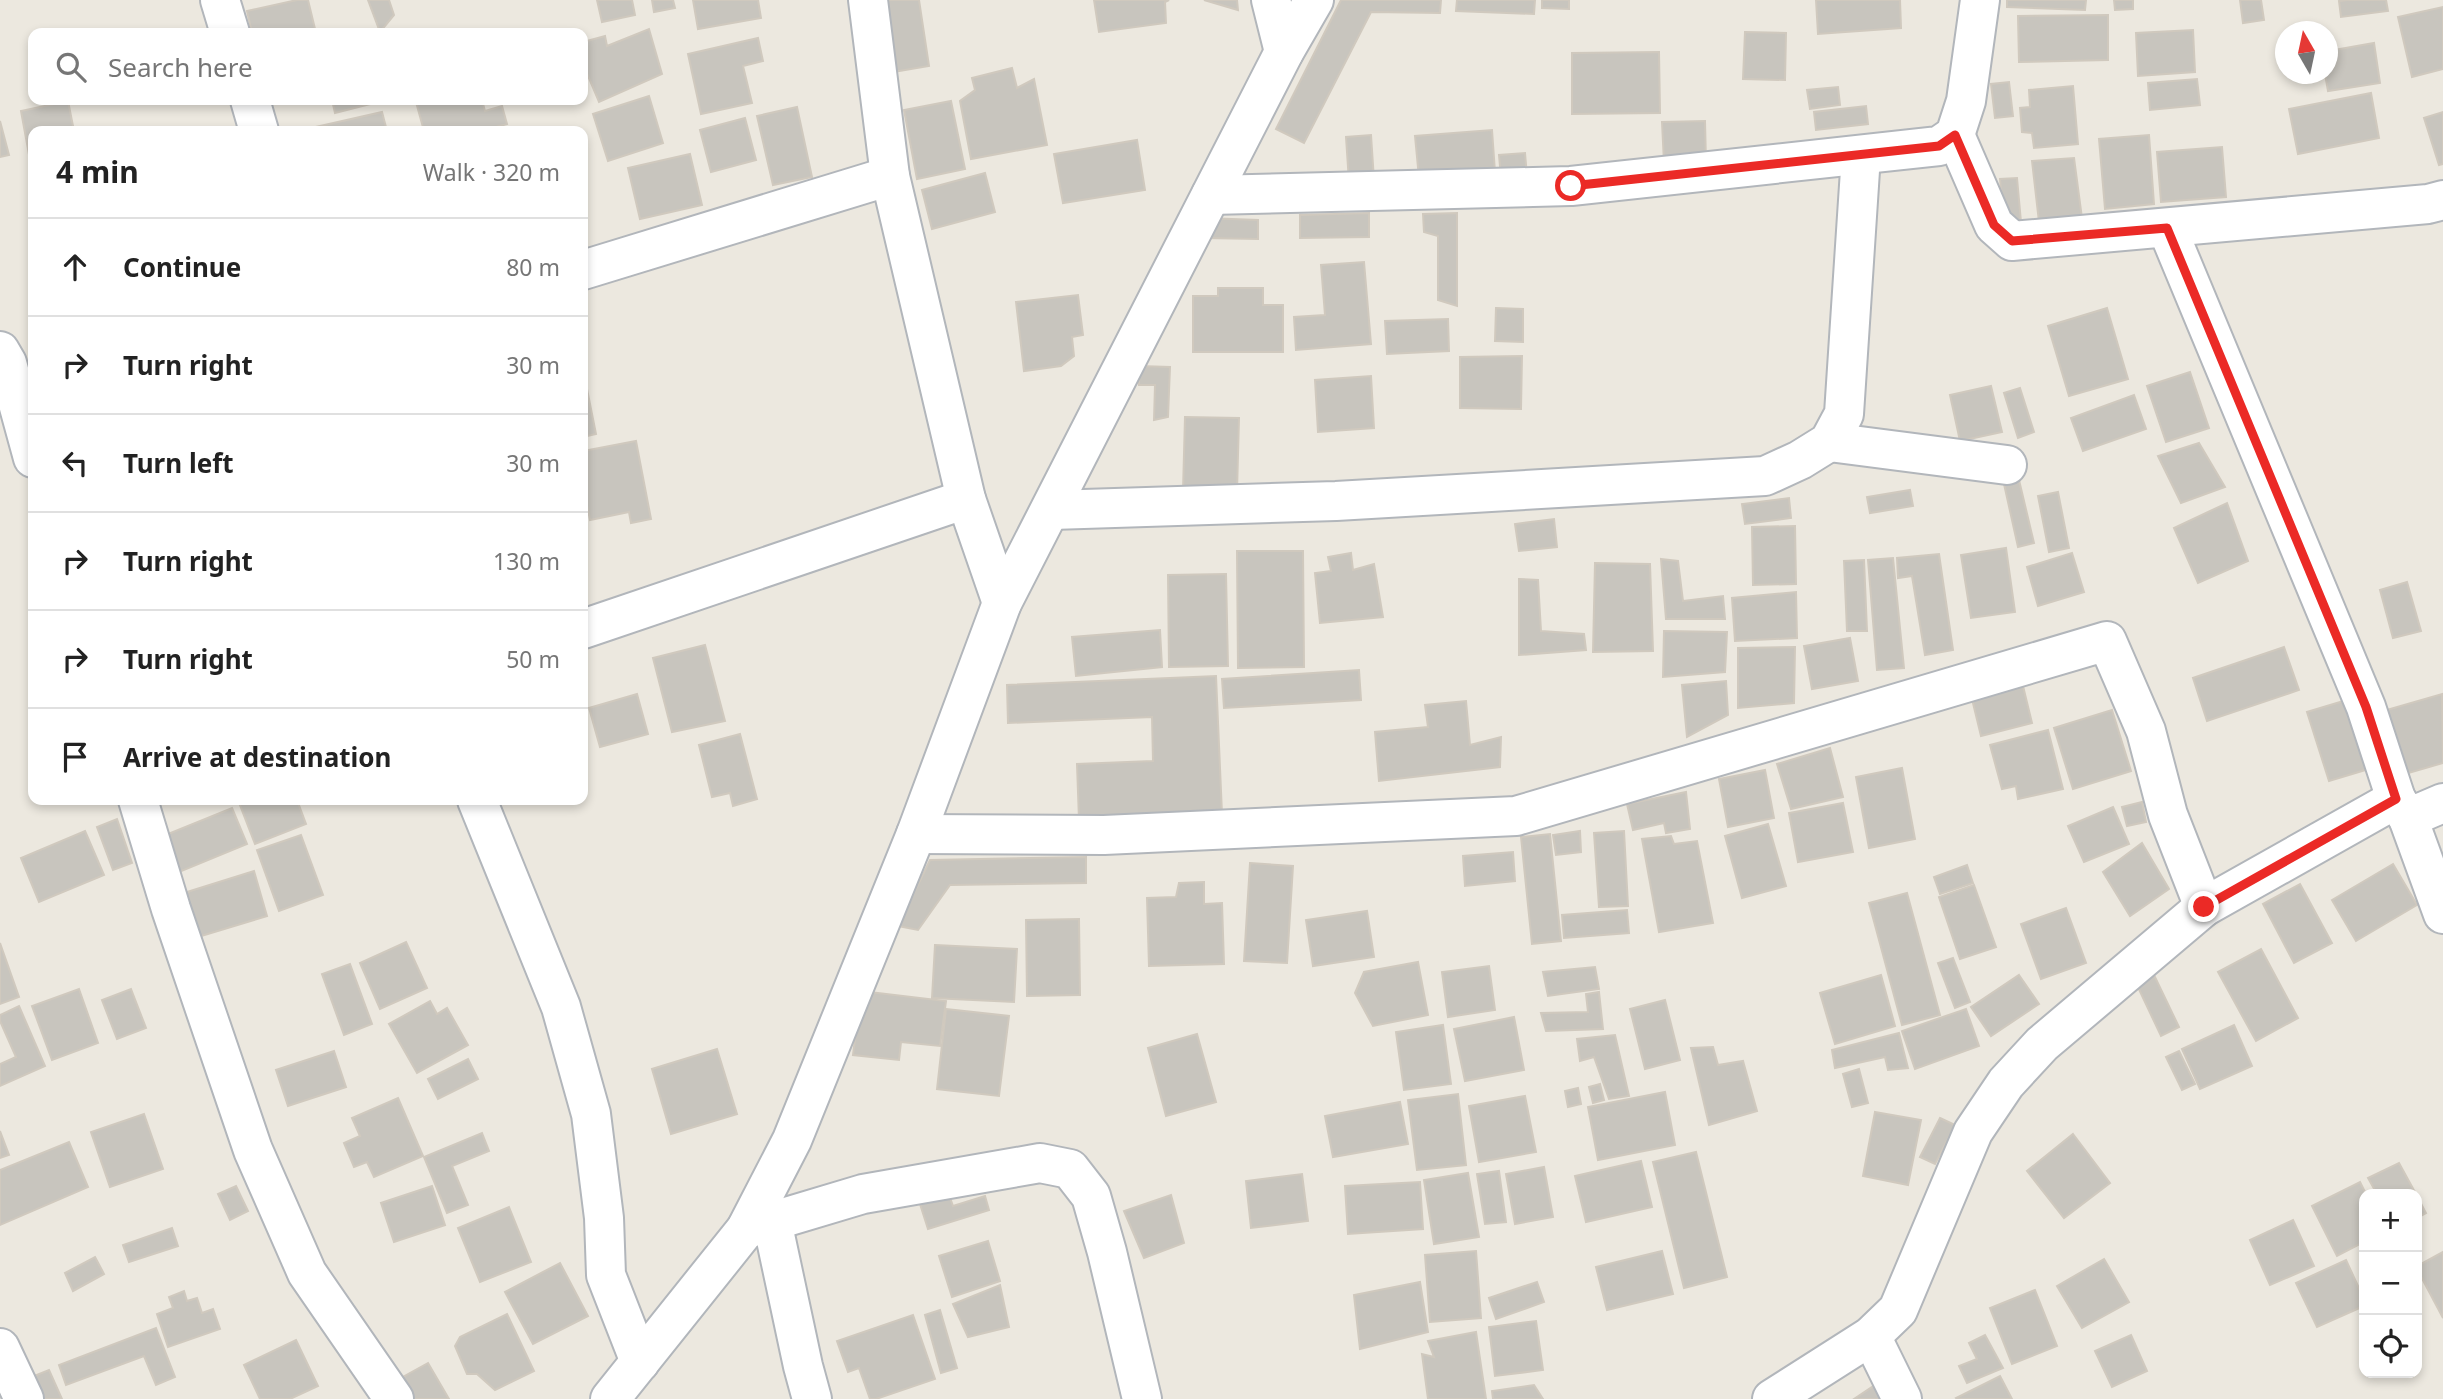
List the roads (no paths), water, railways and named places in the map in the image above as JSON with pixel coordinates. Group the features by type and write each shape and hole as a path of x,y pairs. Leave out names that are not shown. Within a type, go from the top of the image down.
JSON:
{"street":[{"path":"220,0 228,28"},
{"path":"868,0 890,176 966,499 1002,603"},
{"path":"1271,0 1284,52"},
{"path":"610,1399 759,1225 916,834 1002,603 1052,510 1284,52 1314,0"},
{"path":"1211,195 1571,186 1939,146 1955,135 1966,101 1980,0"},
{"path":"251,105 258,126"},
{"path":"1955,135 1994,225 2012,241 2428,204 2443,200"},
{"path":"1052,510 1336,501 1765,476 1800,460 1829,442 1844,414 1861,155"},
{"path":"588,268 890,176"},
{"path":"2167,228 2366,707 2443,914"},
{"path":"0,351 7,363 28,436"},
{"path":"1829,442 2007,466"},
{"path":"588,627 966,499"},
{"path":"916,834 1104,835 1516,816 2107,641 2146,731 2168,815 2204,907"},
{"path":"1772,1399 1871,1336 1898,1310 1973,1132 2006,1083 2042,1044 2204,907 2402,809 2443,803"},
{"path":"140,805 171,909 253,1150 307,1272 394,1399"},
{"path":"479,805 561,1007 591,1114 604,1218 606,1275 640,1362"},
{"path":"759,1225 863,1194 1040,1163 1070,1169 1091,1196 1142,1399"},
{"path":"759,1225 812,1399"},
{"path":"1871,1336 1902,1399"},
{"path":"0,1348 24,1399"}]}
